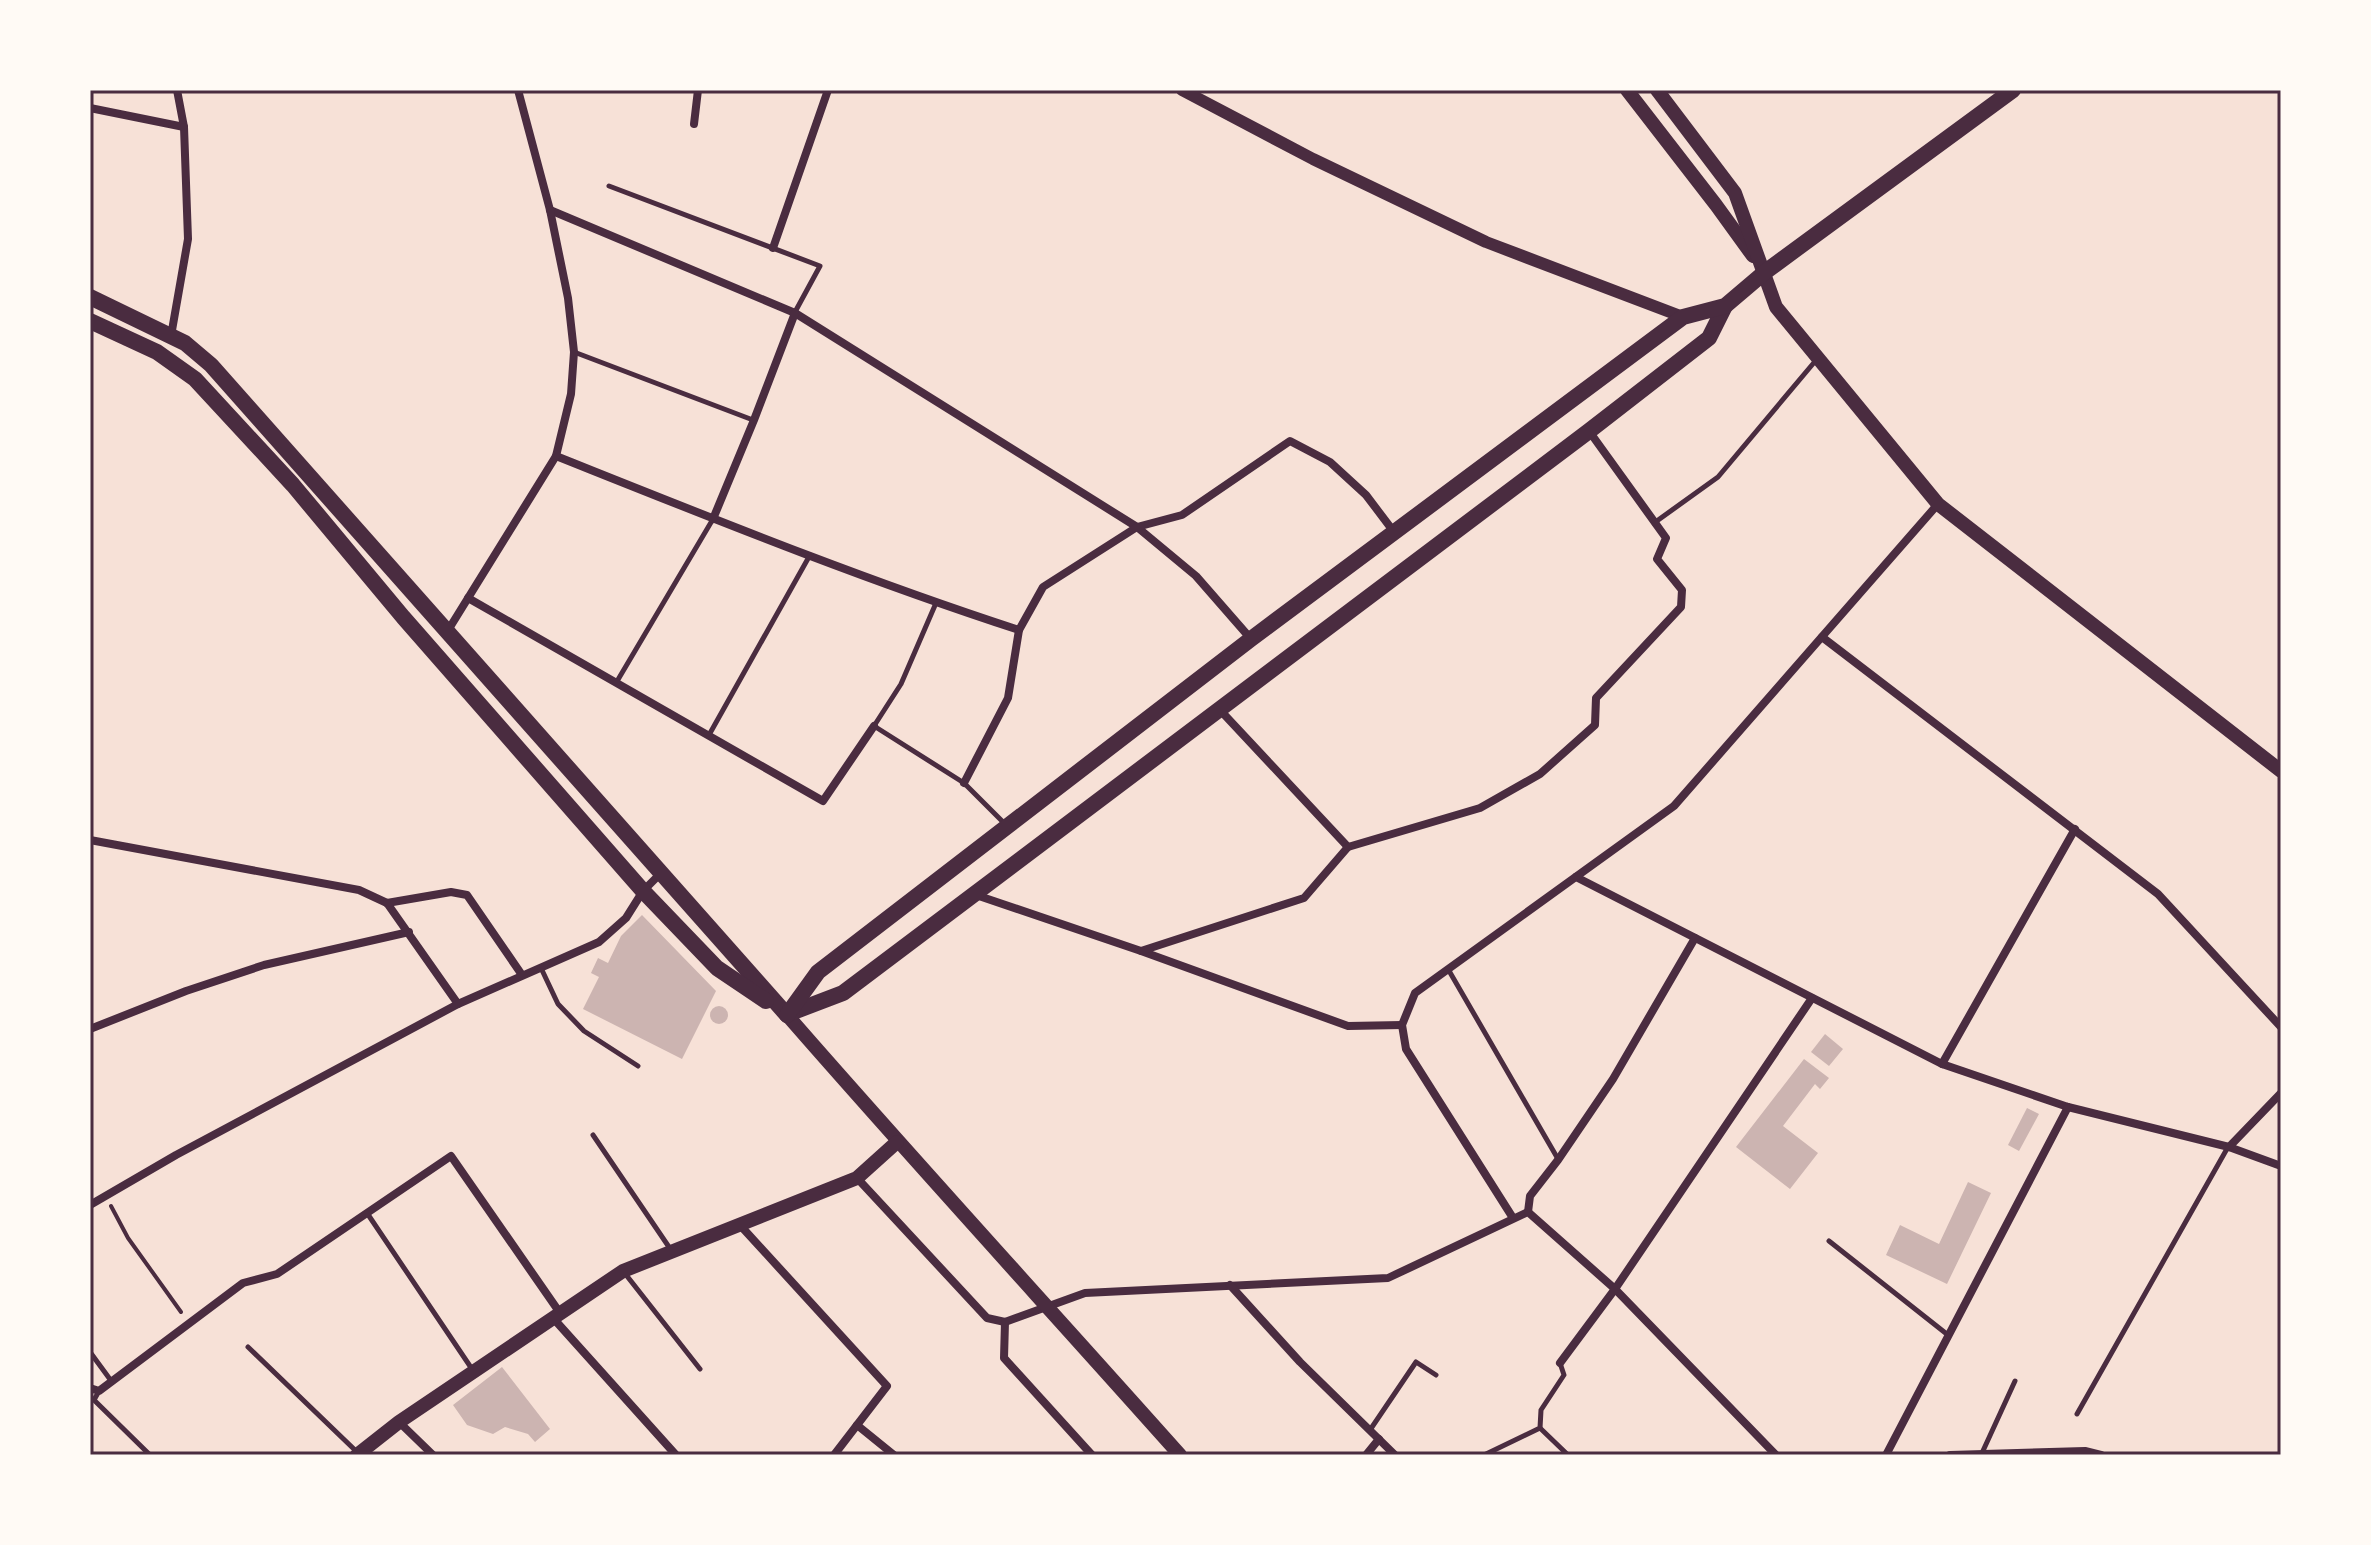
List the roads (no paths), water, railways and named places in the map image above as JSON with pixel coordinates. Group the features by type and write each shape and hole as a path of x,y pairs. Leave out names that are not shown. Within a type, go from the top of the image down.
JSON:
{"main road":[{"path":"1627,90 1765,272"},
{"path":"1657,90 1735,193 1776,307 1938,504 2281,771"},
{"path":"787,1015 843,993 1589,431 1709,338 1725,306 1765,272 2013,90"},
{"path":"90,297 185,343 211,365 897,1142 1180,1455"},
{"path":"787,1015 818,972 1251,639 1683,317 1725,306"},
{"path":"90,321 157,352 195,379 293,485 403,617 643,891 717,968 787,1015"},
{"path":"358,1454 399,1422 623,1271 857,1178 897,1142"}],"street":[{"path":"171,336 188,239 184,127 177,90"},
{"path":"447,632 556,456 571,394 574,352 568,298 550,210 518,90"},
{"path":"694,124 698,90"},
{"path":"773,248 828,90"},
{"path":"1182,90 1313,159 1486,242 1683,317"},
{"path":"90,108 184,127"},
{"path":"550,210 795,313 1137,527 1196,576 1251,639"},
{"path":"713,519 795,313"},
{"path":"1141,951 1304,898 1348,847 1480,808 1540,774 1595,725 1596,698 1681,607 1682,590 1657,559 1666,538 1589,431"},
{"path":"964,783 1008,698 1019,630 1043,587 1137,527 1182,515 1290,441 1330,462 1366,495 1394,532"},
{"path":"556,456 936,603 1019,630"},
{"path":"1513,1218 1406,1049 1402,1025 1415,993 1674,806 1938,504"},
{"path":"468,598 823,801 874,726"},
{"path":"1822,637 2158,894 2281,1027"},
{"path":"1219,709 1348,847"},
{"path":"1942,1064 2075,829"},
{"path":"90,840 359,890 387,903 458,1004"},
{"path":"90,1205 176,1155 458,1004 599,942 626,918 643,891 661,873"},
{"path":"1576,877 1942,1064 2068,1107 2229,1147 2281,1166"},
{"path":"387,903 451,892 467,895 522,975"},
{"path":"972,894 1348,1026 1402,1025"},
{"path":"90,1029 186,991 264,965 409,932"},
{"path":"1528,1212 1530,1196 1613,1079 1695,938"},
{"path":"1560,1363 1615,1289 1812,998"},
{"path":"2229,1147 2281,1093"},
{"path":"1886,1455 2068,1107"},
{"path":"95,1390 112,1382 243,1283 277,1274 451,1156 556,1315 676,1455"},
{"path":"857,1178 987,1318 1005,1322 1085,1293 1388,1278 1528,1212"},
{"path":"1528,1212 1615,1289 1776,1455"},
{"path":"739,1224 887,1386 834,1455"},
{"path":"1230,1285 1300,1362 1395,1455"},
{"path":"1005,1322 1004,1358 1092,1455"},
{"path":"399,1422 433,1455"},
{"path":"857,1425 894,1455"},
{"path":"1366,1455 1379,1439"},
{"path":"1950,1455 2085,1451 2101,1455"}],"lane":[{"path":"609,186 820,266 795,313"},
{"path":"574,352 754,420"},
{"path":"1654,523 1718,477 1818,358"},
{"path":"616,683 713,519"},
{"path":"708,735 810,555"},
{"path":"936,603 901,684 874,726 964,783 1008,827"},
{"path":"541,967 558,1004 584,1031 638,1066"},
{"path":"1448,969 1558,1160"},
{"path":"593,1135 672,1251"},
{"path":"2077,1414 2229,1147"},
{"path":"367,1213 474,1372"},
{"path":"1829,1241 1949,1335"},
{"path":"623,1271 700,1369"},
{"path":"248,1347 358,1454"},
{"path":"90,1352 112,1382"},
{"path":"1370,1430 1416,1362 1436,1375"},
{"path":"1560,1363 1564,1375 1541,1410 1540,1428 1568,1455"},
{"path":"1982,1454 2015,1381"},
{"path":"95,1390 94,1400 150,1455"},
{"path":"1484,1455 1540,1428"}]}
